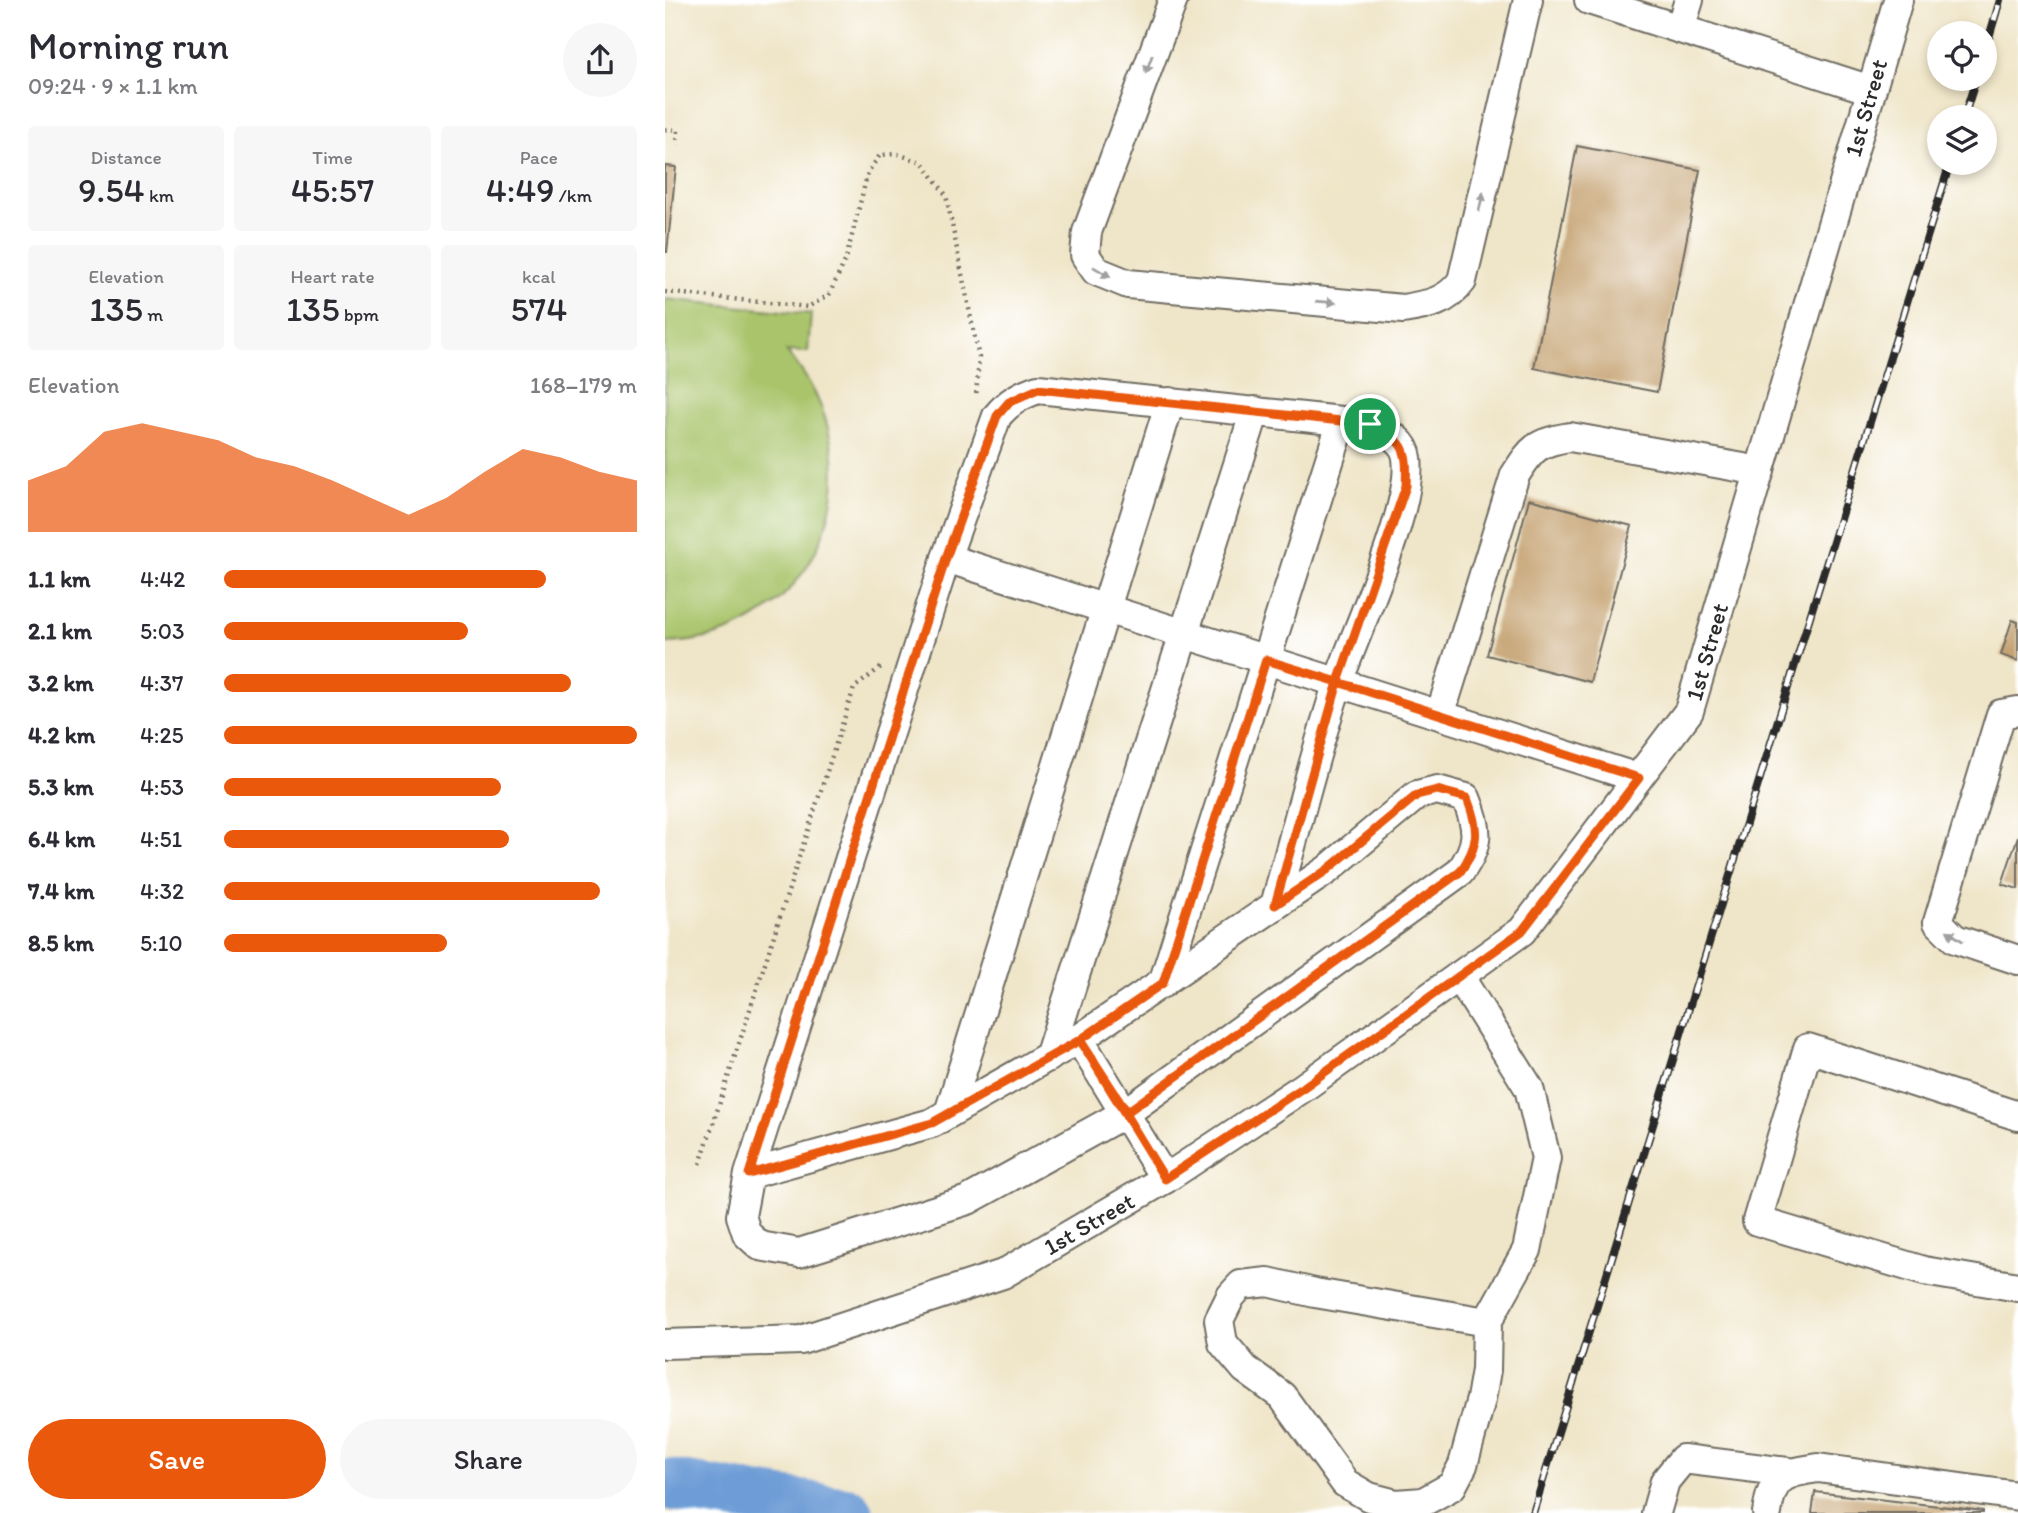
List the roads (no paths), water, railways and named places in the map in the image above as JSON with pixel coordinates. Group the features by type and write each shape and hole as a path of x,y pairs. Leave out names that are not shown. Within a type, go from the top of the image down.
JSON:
{"street":[{"path":"1173,0 1087,232 1084,255 1096,271 1128,284 1403,309 1429,305 1452,295 1462,281 1528,0"},
{"path":"1589,0 1871,90"},
{"path":"1680,29 1689,0"},
{"name":"1st Street","path":"665,1344 801,1340 1003,1274 1165,1179 1304,1087 1522,931 1689,711 1898,0"},
{"path":"749,1174 932,1123 1080,1040 1327,870 1417,795 1437,790 1467,798 1475,819 1473,854 1460,872 1127,1112 968,1200 799,1254 760,1246 747,1234 741,1216 749,1174 946,558 997,416 1009,402 1038,389 1370,424 1397,438 1408,456 1406,486 1394,528 1338,682 1275,905"},
{"path":"949,1113 1106,609 1179,403"},
{"path":"1049,1057 1255,411"},
{"path":"1163,983 1342,421"},
{"path":"1440,715 1515,475 1530,451 1545,440 1570,438 1760,471"},
{"path":"946,558 1639,778"},
{"path":"2010,713 1938,922 1955,939 2018,960"},
{"path":"1459,976 1529,1088 1546,1158 1527,1250 1487,1322 1486,1370 1463,1465 1452,1486 1423,1502 1396,1504 1369,1497 1345,1483 1282,1396 1245,1368 1223,1343 1219,1320 1231,1296 1241,1285 1268,1282 1315,1293 1487,1322"},
{"path":"1080,1040 1127,1112 1165,1179"},
{"path":"2018,1116 1808,1048 1757,1221 1924,1271 2018,1287"},
{"path":"1656,1513 1665,1481 1683,1459 1788,1472 1818,1468 2018,1496"},
{"path":"1767,1513 1777,1481 1788,1472"}],"waterway":[{"path":"665,1484 848,1513"}],"railway":[{"path":"1994,21 2000,0"},
{"path":"1968,105 1972,91"},
{"path":"1533,1513 1946,175"}]}
